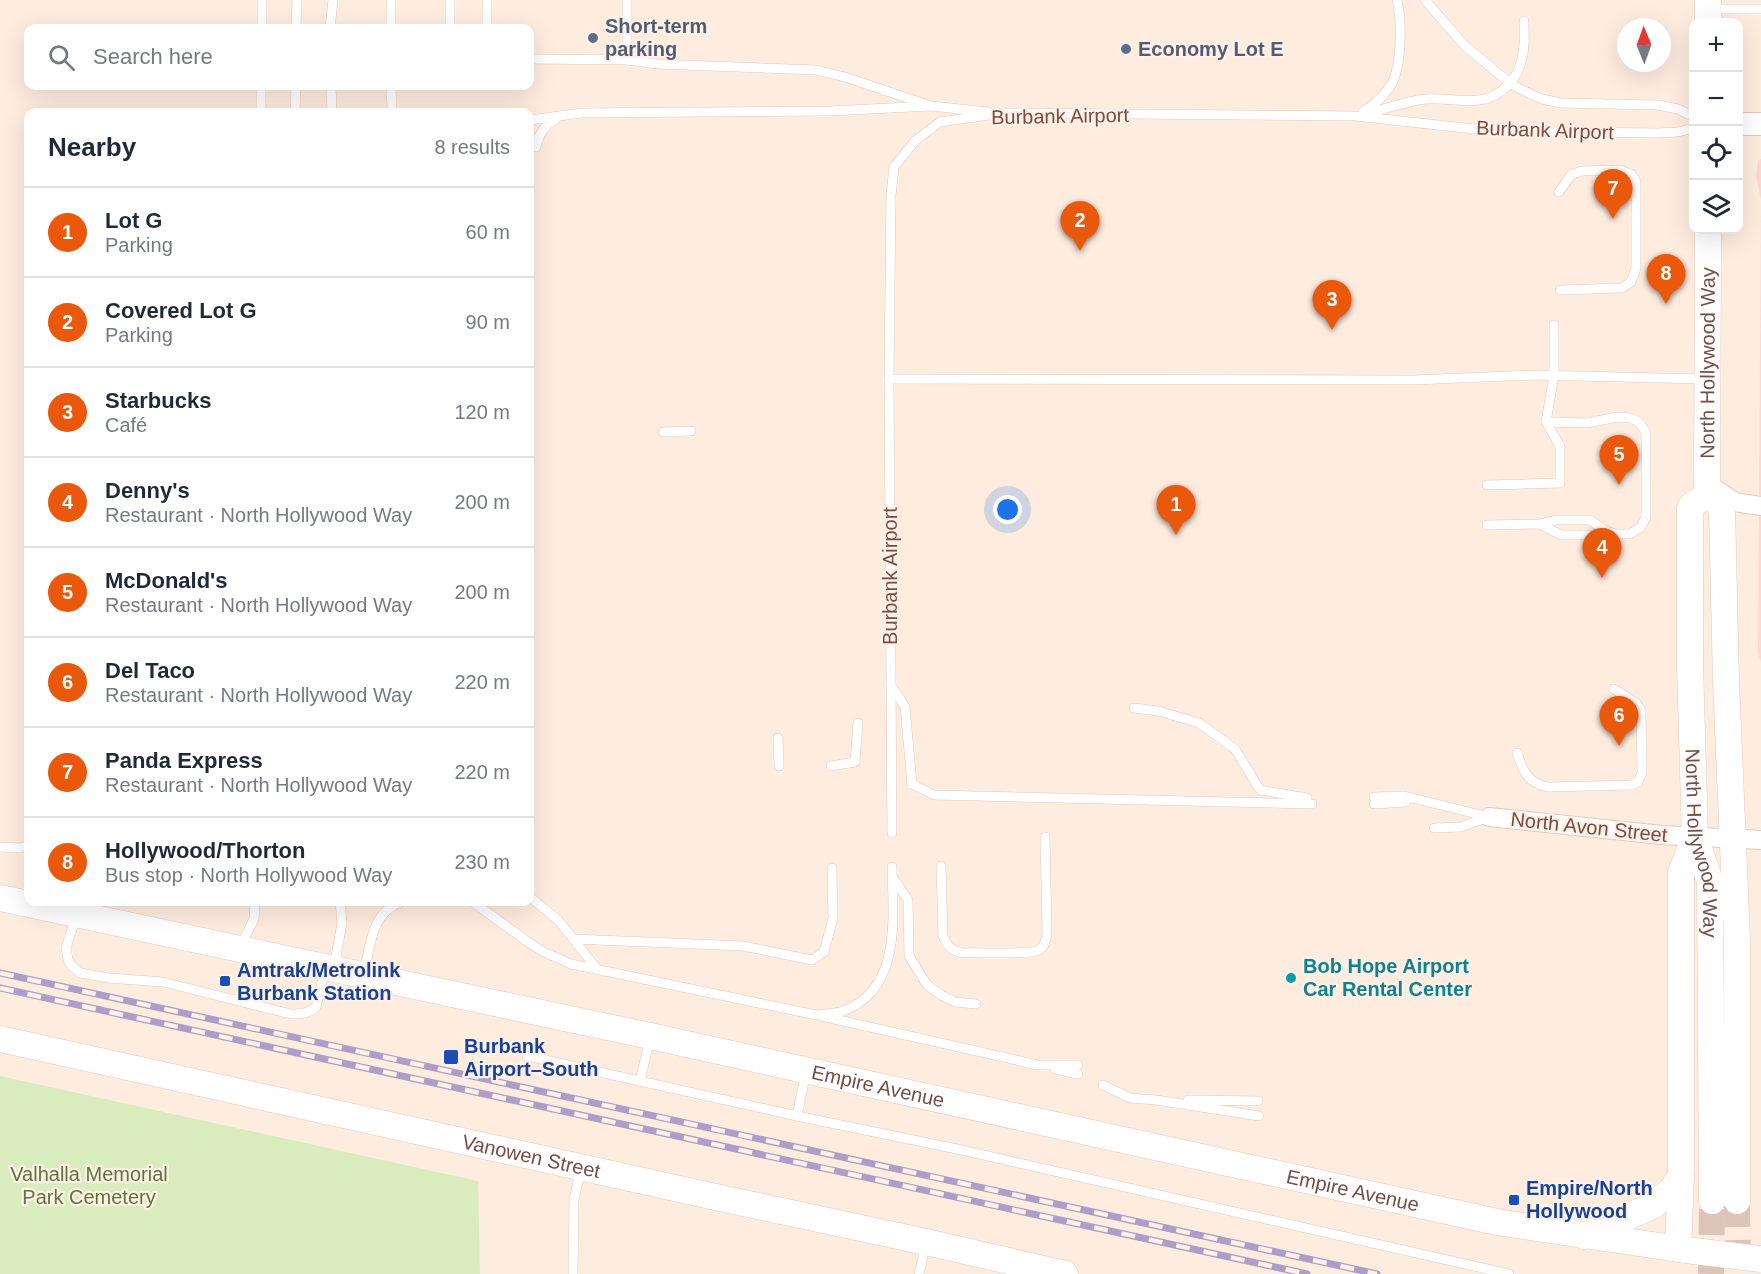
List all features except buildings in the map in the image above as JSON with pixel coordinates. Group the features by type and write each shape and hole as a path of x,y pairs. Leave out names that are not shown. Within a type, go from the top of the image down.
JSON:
{"main road":[{"name":"North Hollywood Way","path":"1708,234 1707,489 1718,502 1722,512 1726,681 1737,939 1737,1201"},
{"name":"North Hollywood Way","path":"1707,489 1691,506 1690,514 1690,666 1695,837 1710,881 1712,1201"},
{"path":"1682,1250 1681,872 1695,837"},
{"name":"Empire Avenue","path":"0,898 24,903"},
{"name":"Empire Avenue","path":"36,906 807,1070 1485,1220 1682,1250 1761,1259"},
{"name":"Vanowen Street","path":"0,1039 1065,1274"},
{"path":"1584,1236 1654,1204 1673,1188 1681,1175"}],"street":[{"path":"1743,124 1761,124"},
{"path":"1707,489 1735,502 1761,506"},
{"name":"North Avon Street","path":"1489,817 1662,835 1761,840"}],"lane":[{"path":"262,0 262,24"},
{"path":"296,24 297,0"},
{"path":"330,24 333,0"},
{"path":"391,0 391,24"},
{"path":"450,0 450,24"},
{"path":"487,0 487,24"},
{"path":"627,0 627,60"},
{"path":"1356,116 1376,103 1390,86 1396,72 1399,40 1399,11 1396,0"},
{"name":"Burbank Airport","path":"1425,0 1465,46 1510,83 1542,99 1560,103 1658,105 1678,109 1689,114"},
{"path":"1708,10 1761,9"},
{"path":"1356,116 1425,99 1478,100 1503,92 1510,83 1524,52 1524,21"},
{"path":"534,59 627,60 657,64 816,70 845,77 931,106"},
{"path":"261,90 261,108"},
{"path":"295,108 296,90"},
{"path":"331,90 332,108"},
{"path":"391,90 392,107"},
{"path":"534,119 581,113 830,111 931,106 1002,114"},
{"name":"Burbank Airport","path":"891,833 889,379 891,195 894,167 915,141 940,122 1002,114 1356,116 1492,131 1658,133 1689,129"},
{"path":"536,147 539,134 547,125 561,116"},
{"path":"1559,192 1571,175 1581,171 1620,170 1631,174 1636,182 1636,268 1631,282 1623,288 1560,290"},
{"path":"1487,485 1560,483 1560,446 1546,422 1554,375 1554,325"},
{"path":"889,379 1414,380 1534,375 1708,379"},
{"path":"1487,525 1590,520 1615,534 1630,534 1641,527 1646,518 1646,433 1640,423 1631,418 1617,417 1587,423 1546,422"},
{"path":"663,432 692,431"},
{"path":"1540,524 1561,535 1592,535 1606,531"},
{"path":"891,685 905,707 912,784 934,795 1312,801 1260,790 1235,749 1199,723 1158,711 1134,708"},
{"path":"1517,753 1523,770 1535,784 1547,787 1631,785 1638,782 1642,773 1641,710 1636,703 1614,688"},
{"path":"831,766 855,762 858,723"},
{"path":"778,738 779,766"},
{"path":"1374,800 1404,796 1489,817"},
{"path":"1434,828 1460,827 1489,817"},
{"path":"941,866 943,936 951,950 962,953 1033,952 1043,946 1047,934 1045,837"},
{"path":"0,847 24,847"},
{"path":"816,1015 843,1011 867,997 882,979 891,952 892,867"},
{"path":"573,939 743,946 812,960 824,952 832,918 832,868"},
{"path":"892,878 908,900 909,956 927,985 955,1002 976,1004"},
{"path":"534,900 558,920 597,969"},
{"path":"240,948 254,919 255,906"},
{"path":"77,915 66,948 68,960 80,973 109,978 163,982 291,1014 303,1014 316,1007 330,968 342,923 340,906"},
{"path":"363,976 376,923 390,906"},
{"path":"478,906 528,942 571,964 816,1015 1038,1065 1078,1069"},
{"path":"640,1081 650,1036"},
{"path":"527,1056 957,1149 1509,1274"},
{"path":"797,1116 807,1070"},
{"path":"1103,1085 1130,1098 1258,1101"},
{"path":"1156,1100 1259,1116"},
{"path":"573,1274 574,1199 581,1167"},
{"path":"919,1274 926,1242"}],"shaded area":[{"path":"1761,159 1761,200 1756,176 1758,160"},
{"path":"1761,200 1761,662 1758,653"}],"green space":[{"name":"Valhalla Memorial Park Cemetery","path":"0,1076 478,1181 480,1274 0,1274"}],"tunnel":[{"path":"1711,1274 1712,1201"},
{"path":"1737,1201 1738,1274"}],"railway":[{"path":"0,973 1377,1274"},
{"path":"0,988 1307,1274"}],"place":[{"name":"Short-term parking","path":"593,38"},
{"name":"Economy Lot E","path":"1126,49"},
{"name":"Panda Express","path":"1613,219"},
{"name":"Covered Lot G","path":"1080,251"},
{"name":"Hollywood/Thorton","path":"1666,304"},
{"name":"Starbucks","path":"1332,330"},
{"name":"McDonald's","path":"1619,485"},
{"name":"Lot G","path":"1176,535"},
{"name":"Denny's","path":"1602,578"},
{"name":"Del Taco","path":"1619,746"},
{"name":"Bob Hope Airport Car Rental Center","path":"1291,978"},
{"name":"Amtrak/Metrolink Burbank Station","path":"225,981"},
{"name":"Burbank Airport–South","path":"451,1057"},
{"name":"Empire/North Hollywood","path":"1514,1200"}]}
